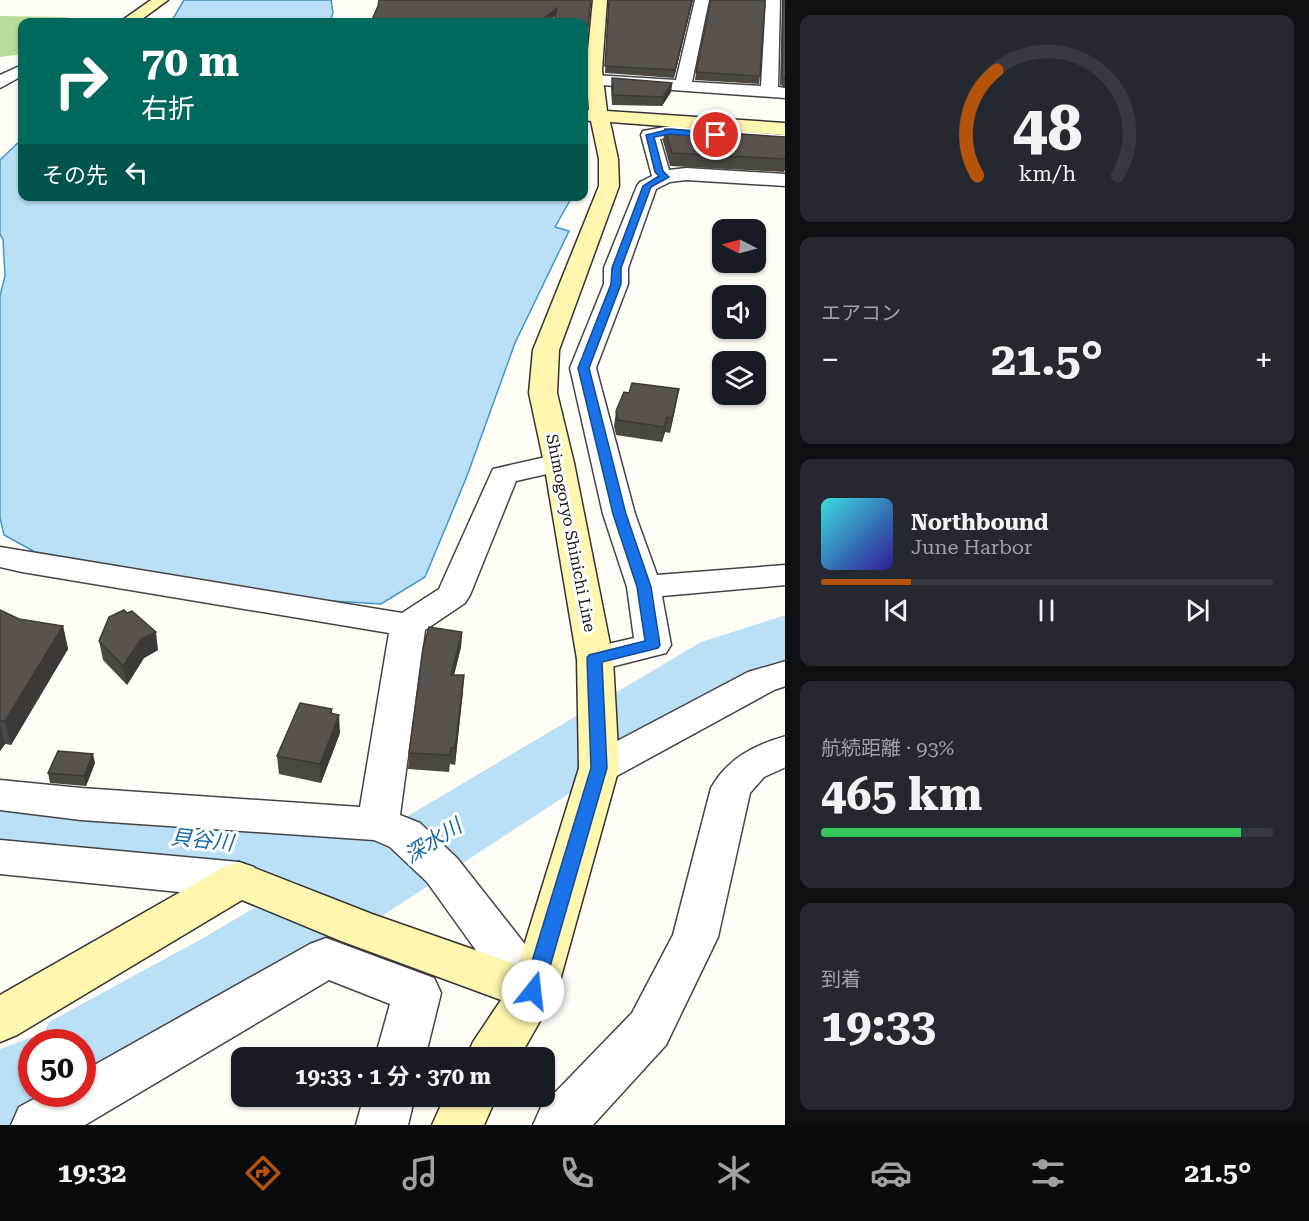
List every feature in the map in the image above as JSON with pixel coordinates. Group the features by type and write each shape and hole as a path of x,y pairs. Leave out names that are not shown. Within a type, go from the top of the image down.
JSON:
{"main road":[{"path":"135,18 161,0"},
{"name":"Shimogoryo Shinichi Line","path":"498,1047 533,991 599,768 595,658 559,464 543,393 546,350 609,186 611,169 608,152 591,116 600,0"},
{"path":"591,116 785,129"},
{"path":"0,1020 239,880 357,927 533,991"},
{"path":"458,1125 467,1107"}],"street":[{"path":"683,85 702,0"},
{"path":"594,80 777,93 773,0"},
{"path":"781,0 786,0"},
{"path":"0,83 18,72"},
{"path":"664,177 659,172 650,135 670,132 785,141"},
{"path":"595,658 653,645 644,587 619,514 583,368 616,284 616,268 647,186 664,177 724,175 785,180"},
{"path":"0,557 408,625 453,595 504,475 559,464"},
{"path":"644,587 785,575"},
{"path":"391,829 408,625"},
{"path":"599,768 761,681 785,673"},
{"path":"559,1125 649,1029 695,937 731,788 750,767 785,750"},
{"path":"0,795 81,804 391,829 441,870 533,991"},
{"path":"0,857 239,880"},
{"path":"37,1125 326,958 417,993 403,1047"},
{"path":"382,1125 387,1107"}],"green space":[{"path":"0,16 68,18 18,18 18,55 0,57"}],"water":[{"path":"184,0 331,0 333,13 331,18 173,18"},
{"path":"18,143 18,201 570,201 555,227 569,231 515,343 467,476 425,577 381,604 317,600 35,552 4,535 0,518 0,296 5,276 3,239 0,235 0,160"}],"building":[{"path":"379,0 591,0 588,27 588,18 555,18 557,8 544,18 373,18"},
{"path":"609,0 692,0 675,70 605,66"},
{"path":"711,0 765,0 760,76 696,72"},
{"path":"783,0 785,0 785,78 782,77"},
{"path":"612,78 672,83 663,97 613,95"},
{"path":"665,129 785,137 785,159 672,153"},
{"path":"632,383 679,389 672,418 667,417 664,427 618,420 616,411 624,392 629,393"},
{"path":"0,610 19,619 63,626 5,721 0,721"},
{"path":"124,610 127,613 132,611 156,632 141,639 123,666 99,641 109,617"},
{"path":"429,627 462,632 451,675 464,675 455,748 451,748 450,755 409,753 423,648"},
{"path":"300,703 332,709 330,713 339,715 320,764 277,756"},
{"path":"58,751 93,754 84,776 48,773"}],"waterway":[{"name":"深水川","path":"403,860 725,659 785,637"},
{"name":"貝谷川","path":"0,819 403,860"},
{"name":"深水川","path":"96,1045 236,964 403,860"},
{"name":"深水川","path":"0,1100 18,1090"}],"route":[{"path":"533,991 599,768 595,658 653,645 644,587 619,514 583,368 616,284 616,268 647,186 664,177 659,172 650,135 670,132 716,135"}]}
